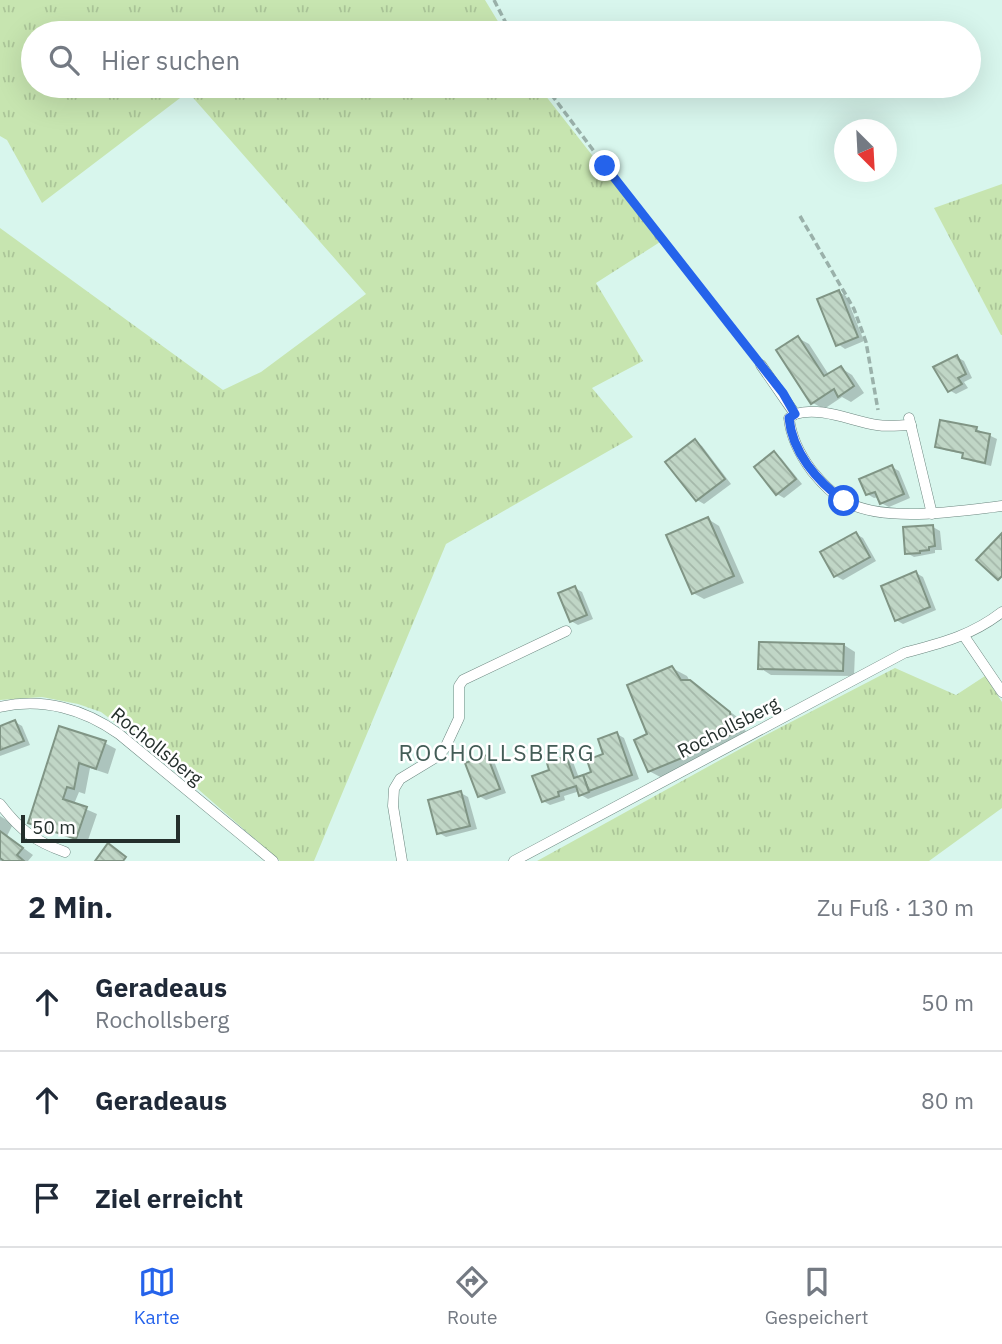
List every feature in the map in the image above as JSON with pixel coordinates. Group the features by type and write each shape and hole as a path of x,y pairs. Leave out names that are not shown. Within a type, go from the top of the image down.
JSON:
{"lane":[{"path":"761,365 795,414"},
{"path":"932,514 910,421 880,426 805,411 789,418 795,443 821,482 836,495 857,507 875,512 932,514 1002,506"},
{"name":"Rochollsberg","path":"514,861 904,653 964,636 1002,612"},
{"path":"402,861 393,807 394,789 400,779 438,756 445,748 459,718 459,686 463,680 566,631"},
{"path":"964,636 1002,692"},
{"name":"Rochollsberg","path":"0,707 42,704 76,710 98,720 273,861"},
{"path":"0,804 29,835 42,844 65,852"}],"path":[{"path":"494,0 505,21"},
{"path":"554,98 761,365"},
{"path":"800,216 855,309 866,342 880,426"}],"green space":[{"path":"0,0 485,0 498,21 21,21 21,98 180,98 42,203 7,140 0,136"},
{"path":"193,98 547,98 660,242 596,283 643,361 592,388 633,437 446,544 314,861 280,861 166,761 101,712 42,697 0,700 0,228 223,390 261,372 366,294"},
{"path":"1002,184 1002,335 1001,335 934,208"},
{"path":"895,668 956,695 985,676 1002,702 1002,808 929,861 537,861 760,738"}],"building":[{"path":"839,290 858,337 836,346 817,299"},
{"path":"798,336 824,376 841,366 854,386 838,397 834,389 811,404 776,350"},
{"path":"957,355 966,374 958,378 962,384 948,392 933,367"},
{"path":"940,420 977,427 976,431 990,434 985,463 962,458 963,453 935,447"},
{"path":"695,439 725,479 696,501 665,462"},
{"path":"774,451 796,479 776,495 754,467"},
{"path":"892,465 904,494 880,504 875,492 866,495 859,479"},
{"path":"708,517 734,576 692,594 666,535"},
{"path":"933,525 935,546 920,553 905,554 903,527"},
{"path":"856,532 870,557 834,577 820,552"},
{"path":"1002,533 1002,576 998,580 976,560"},
{"path":"916,571 930,607 895,621 881,586"},
{"path":"575,586 587,615 570,622 558,593"},
{"path":"759,642 844,644 843,671 758,669"},
{"path":"672,666 681,680 690,680 730,712 733,734 704,744 706,748 648,772 634,740 647,734 627,685"},
{"path":"15,720 24,741 0,750 0,726"},
{"path":"59,726 106,741 96,769 79,763 74,789 67,787 63,799 87,807 76,839 28,823"},
{"path":"617,732 632,775 589,791 583,775 591,772 587,760 603,754 598,739"},
{"path":"487,755 500,789 478,797 465,763"},
{"path":"566,756 574,778 583,775 589,792 579,796 576,786 558,792 559,796 542,802 532,776 549,770 547,763"},
{"path":"461,791 470,826 437,834 428,800"},
{"path":"0,831 23,848 17,855 24,861 4,861 0,858"},
{"path":"108,843 126,857 123,861 95,861"}],"district":[{"name":"ROCHOLLSBERG","path":"497,753"}],"route":[{"path":"605,166 783,393 795,414 789,418 795,443 821,482 844,501"}]}
